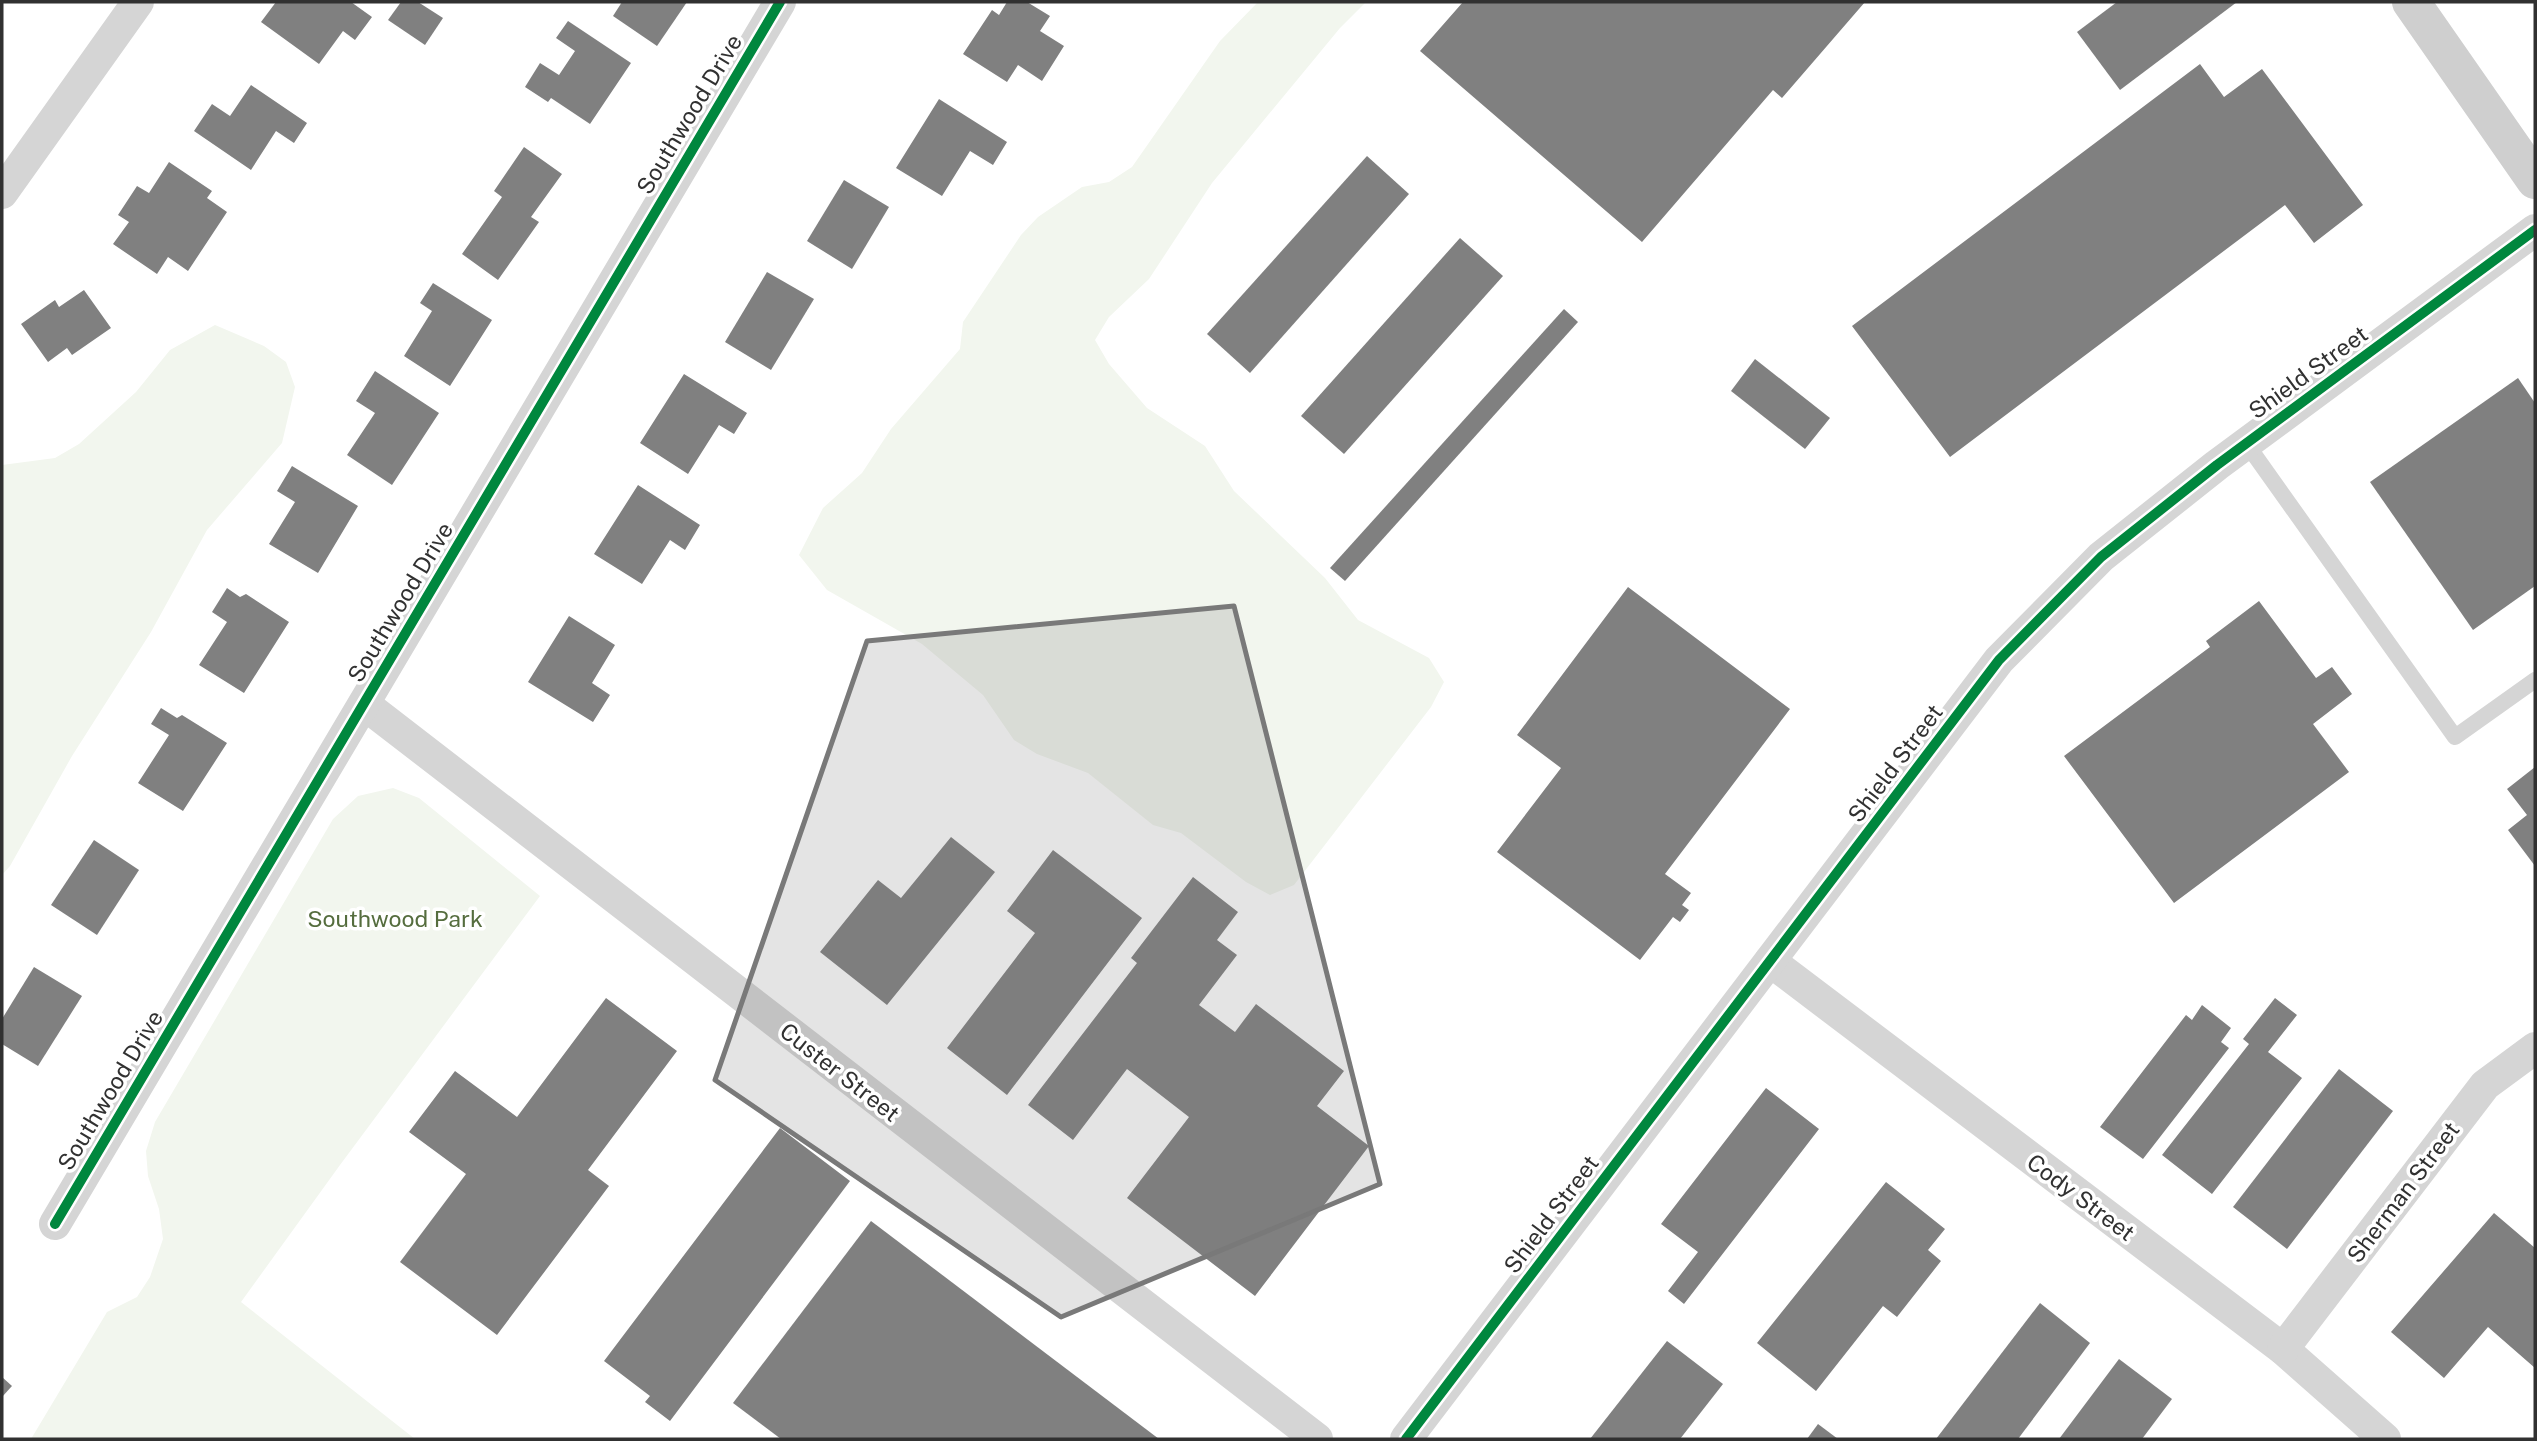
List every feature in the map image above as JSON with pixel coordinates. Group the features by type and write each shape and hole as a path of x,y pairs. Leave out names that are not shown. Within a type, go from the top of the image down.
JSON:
{"street":[{"path":"2,193 138,2"},
{"name":"Southwood Drive","path":"55,1224 780,2"},
{"path":"2411,2 2535,180"},
{"name":"Shield Street","path":"1406,1439 1999,660 2101,557 2246,443 2535,230"},
{"name":"Custer Street","path":"364,704 1317,1439"},
{"name":"Cody Street","path":"1770,961 2283,1349 2385,1439"},
{"name":"Sherman Street","path":"2283,1349 2485,1085 2535,1048"}],"lane":[{"path":"2246,443 2455,737 2535,680"}],"highlighted area":[{"path":"1234,606 1380,1184 1061,1317 715,1080 867,641"}],"green space":[{"path":"1258,2 1366,2 1340,28 1212,183 1149,279 1109,317 1095,340 1109,364 1147,408 1205,446 1234,491 1325,578 1358,620 1429,658 1444,682 1431,707 1294,885 1270,895 1246,882 1181,833 1153,825 1088,773 1037,754 1014,740 983,695 922,644 827,590 799,555 823,508 862,473 891,429 960,349 963,322 1021,235 1038,217 1082,187 1109,182 1132,167 1220,41"},
{"path":"215,325 264,346 286,362 295,387 282,443 207,530 151,632 72,756 10,866 2,875 2,465 55,458 79,444 136,392 170,350"},
{"name":"Southwood Park","path":"393,788 419,798 540,896 241,1302 415,1439 31,1439 107,1312 137,1297 150,1277 163,1239 159,1209 148,1176 146,1151 155,1122 333,819 358,796"}],"building":[{"path":"276,2 351,2 372,17 355,40 343,31 319,64 261,22"},
{"path":"401,2 418,2 443,18 425,45 388,20"},
{"path":"622,2 687,2 657,46 613,16"},
{"path":"1007,2 1027,2 1050,16 1040,31 1064,46 1042,81 1018,65 1007,82 963,54 992,10 999,15"},
{"path":"1463,2 1865,2 1782,98 1773,90 1642,242 1420,51"},
{"path":"2117,2 2237,2 2120,90 2077,32"},
{"path":"568,21 631,63 590,124 551,98 548,102 525,87 540,63 559,75 575,51 556,38"},
{"path":"2200,64 2224,97 2262,69 2363,205 2314,243 2285,205 1950,457 1852,326"},
{"path":"251,85 307,123 294,143 276,131 251,170 194,131 212,104 230,116"},
{"path":"939,99 1007,142 993,165 970,151 942,196 896,168"},
{"path":"524,147 562,174 531,217 539,222 498,280 462,254 502,197 494,191"},
{"path":"1367,156 1409,194 1250,373 1207,334"},
{"path":"169,162 212,191 207,198 227,212 188,271 168,257 157,274 113,244 129,222 118,215 137,186 149,193"},
{"path":"844,180 889,207 852,269 807,241"},
{"path":"1460,238 1503,276 1344,454 1301,416"},
{"path":"767,272 814,299 771,370 725,342"},
{"path":"433,283 492,320 450,386 404,356 432,311 420,303"},
{"path":"84,290 111,328 72,355 67,348 48,362 21,324 55,300 59,307"},
{"path":"1564,309 1578,322 1345,581 1330,568"},
{"path":"1755,359 1830,418 1805,449 1731,391"},
{"path":"375,371 439,413 392,485 347,455 375,413 356,401"},
{"path":"684,374 747,413 734,434 719,425 688,474 640,443"},
{"path":"2518,378 2535,403 2535,586 2473,630 2370,482"},
{"path":"292,466 358,506 318,573 269,544 295,502 277,491"},
{"path":"638,485 700,525 685,550 670,540 642,584 594,554"},
{"path":"1628,587 1790,709 1665,874 1691,893 1682,905 1689,910 1680,922 1673,917 1640,960 1497,852 1561,768 1517,735"},
{"path":"227,588 240,597 246,594 289,622 244,693 199,665 227,622 212,612"},
{"path":"2259,601 2316,678 2332,667 2352,694 2313,724 2349,772 2174,903 2064,756 2210,647 2206,641"},
{"path":"569,616 615,645 592,683 610,695 593,722 528,682"},
{"path":"161,708 177,718 182,715 227,743 183,811 138,783 169,735 151,724"},
{"path":"2535,767 2535,866 2508,830 2527,815 2507,789"},
{"path":"951,837 995,872 887,1005 820,952 878,880 901,898"},
{"path":"94,840 139,870 97,935 51,905"},
{"path":"1053,850 1142,918 1007,1095 947,1048 1035,933 1007,911"},
{"path":"1193,877 1238,912 1217,940 1237,955 1199,1005 1235,1032 1256,1004 1344,1071 1317,1106 1369,1146 1255,1296 1127,1198 1189,1117 1127,1069 1073,1140 1028,1105 1137,963 1131,958"},
{"path":"34,967 82,996 38,1066 2,1044 2,1019"},
{"path":"606,998 677,1051 588,1170 609,1186 497,1335 400,1262 466,1174 409,1132 455,1071 517,1117"},
{"path":"2275,998 2297,1015 2268,1052 2302,1078 2212,1194 2162,1155 2249,1044 2243,1039"},
{"path":"2202,1005 2231,1028 2221,1042 2229,1048 2143,1159 2100,1127 2186,1015 2192,1020"},
{"path":"2339,1069 2393,1111 2287,1249 2233,1207"},
{"path":"1766,1088 1819,1129 1684,1304 1668,1291 1698,1252 1661,1224"},
{"path":"780,1128 850,1181 670,1421 645,1402 650,1396 604,1361"},
{"path":"1886,1182 1945,1229 1928,1250 1941,1261 1897,1317 1883,1306 1816,1391 1757,1343"},
{"path":"2494,1213 2535,1248 2535,1368 2488,1327 2444,1378 2391,1332"},
{"path":"871,1221 1159,1439 781,1439 733,1403"},
{"path":"2040,1303 2090,1343 2018,1439 1936,1439"},
{"path":"1667,1341 1723,1384 1680,1439 1590,1439"},
{"path":"2119,1359 2172,1399 2142,1439 2059,1439"},
{"path":"2,1377 12,1386 2,1397"},
{"path":"1818,1424 1838,1439 1807,1439"}],"cycle path":[{"path":"55,1224 780,2"},
{"path":"1406,1439 1999,660 2101,557 2217,465 2535,230"}]}
